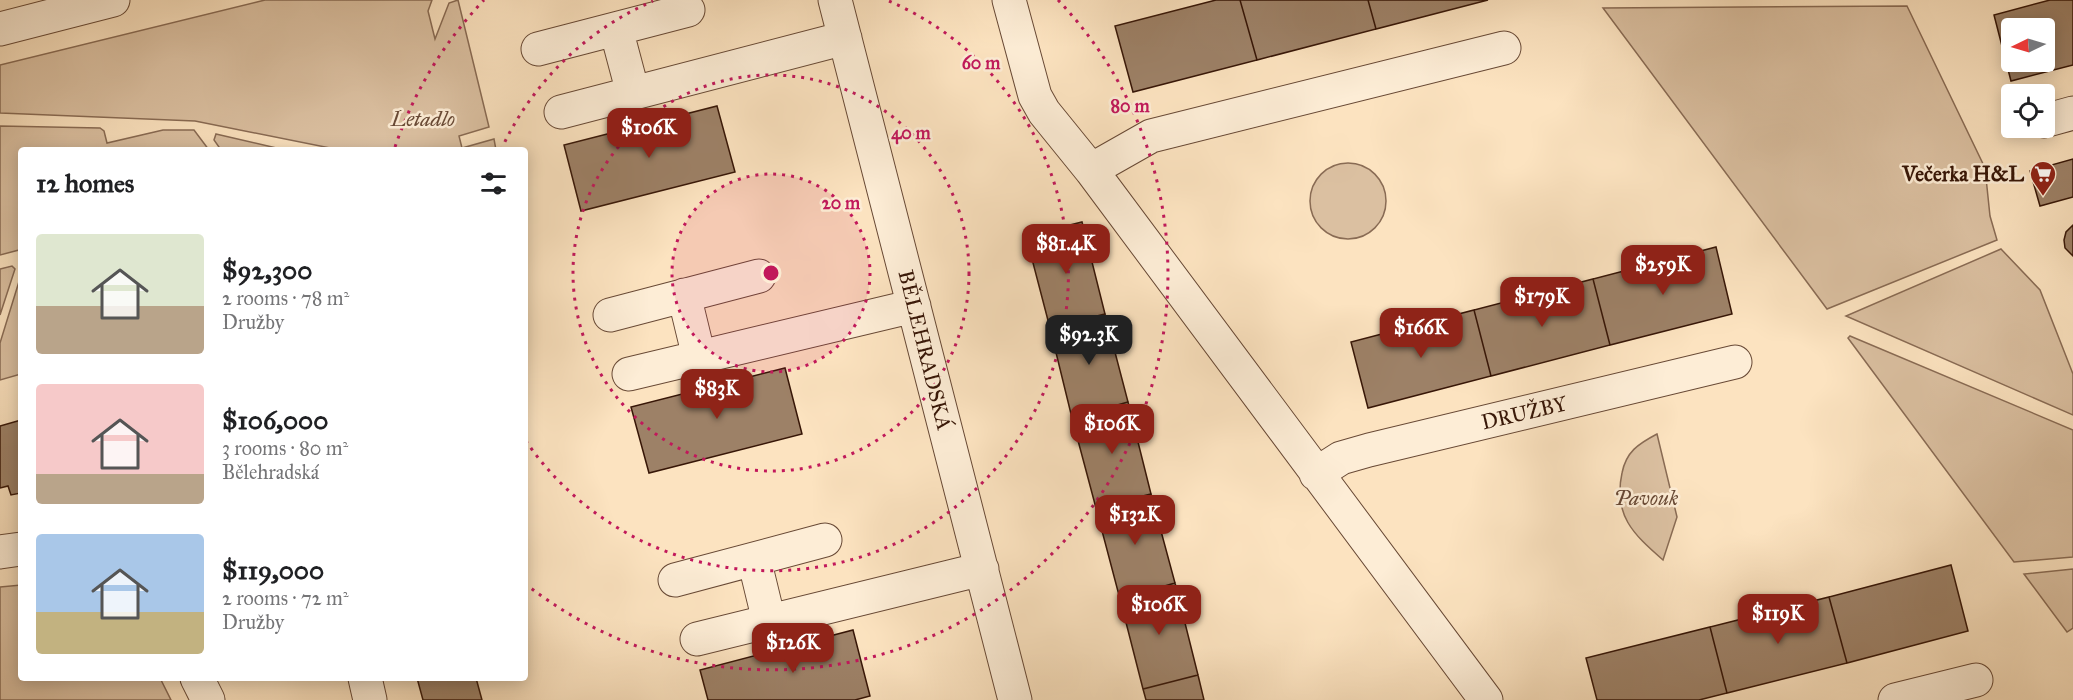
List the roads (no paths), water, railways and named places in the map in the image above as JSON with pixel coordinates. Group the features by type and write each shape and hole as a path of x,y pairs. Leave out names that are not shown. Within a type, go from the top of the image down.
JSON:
{"street":[{"path":"0,29 113,0"},
{"name":"BĚLEHRADSKÁ","path":"835,0 1015,700"},
{"path":"1009,0 1035,96 1044,112 1091,170 1486,700"},
{"path":"538,49 688,9"},
{"path":"616,29 633,93"},
{"path":"561,112 844,38"},
{"path":"1091,170 1151,136 1504,48"},
{"path":"2055,118 2073,113"},
{"path":"610,315 759,276"},
{"path":"684,295 699,357"},
{"path":"628,374 914,306"},
{"name":"DRUŽBY","path":"1317,474 1341,458 1369,450 1736,362"},
{"path":"675,580 825,540"},
{"path":"0,552 18,549"},
{"path":"754,559 769,621"},
{"path":"697,639 982,569"},
{"path":"1895,700 1976,680"},
{"path":"198,681 208,700"},
{"path":"366,681 370,700"}],"place":[{"name":"Večerka H&L","path":"2043,197"}],"park label":[{"name":"Letadlo","path":"423,119"},
{"name":"Pavouk","path":"1646,498"}]}
